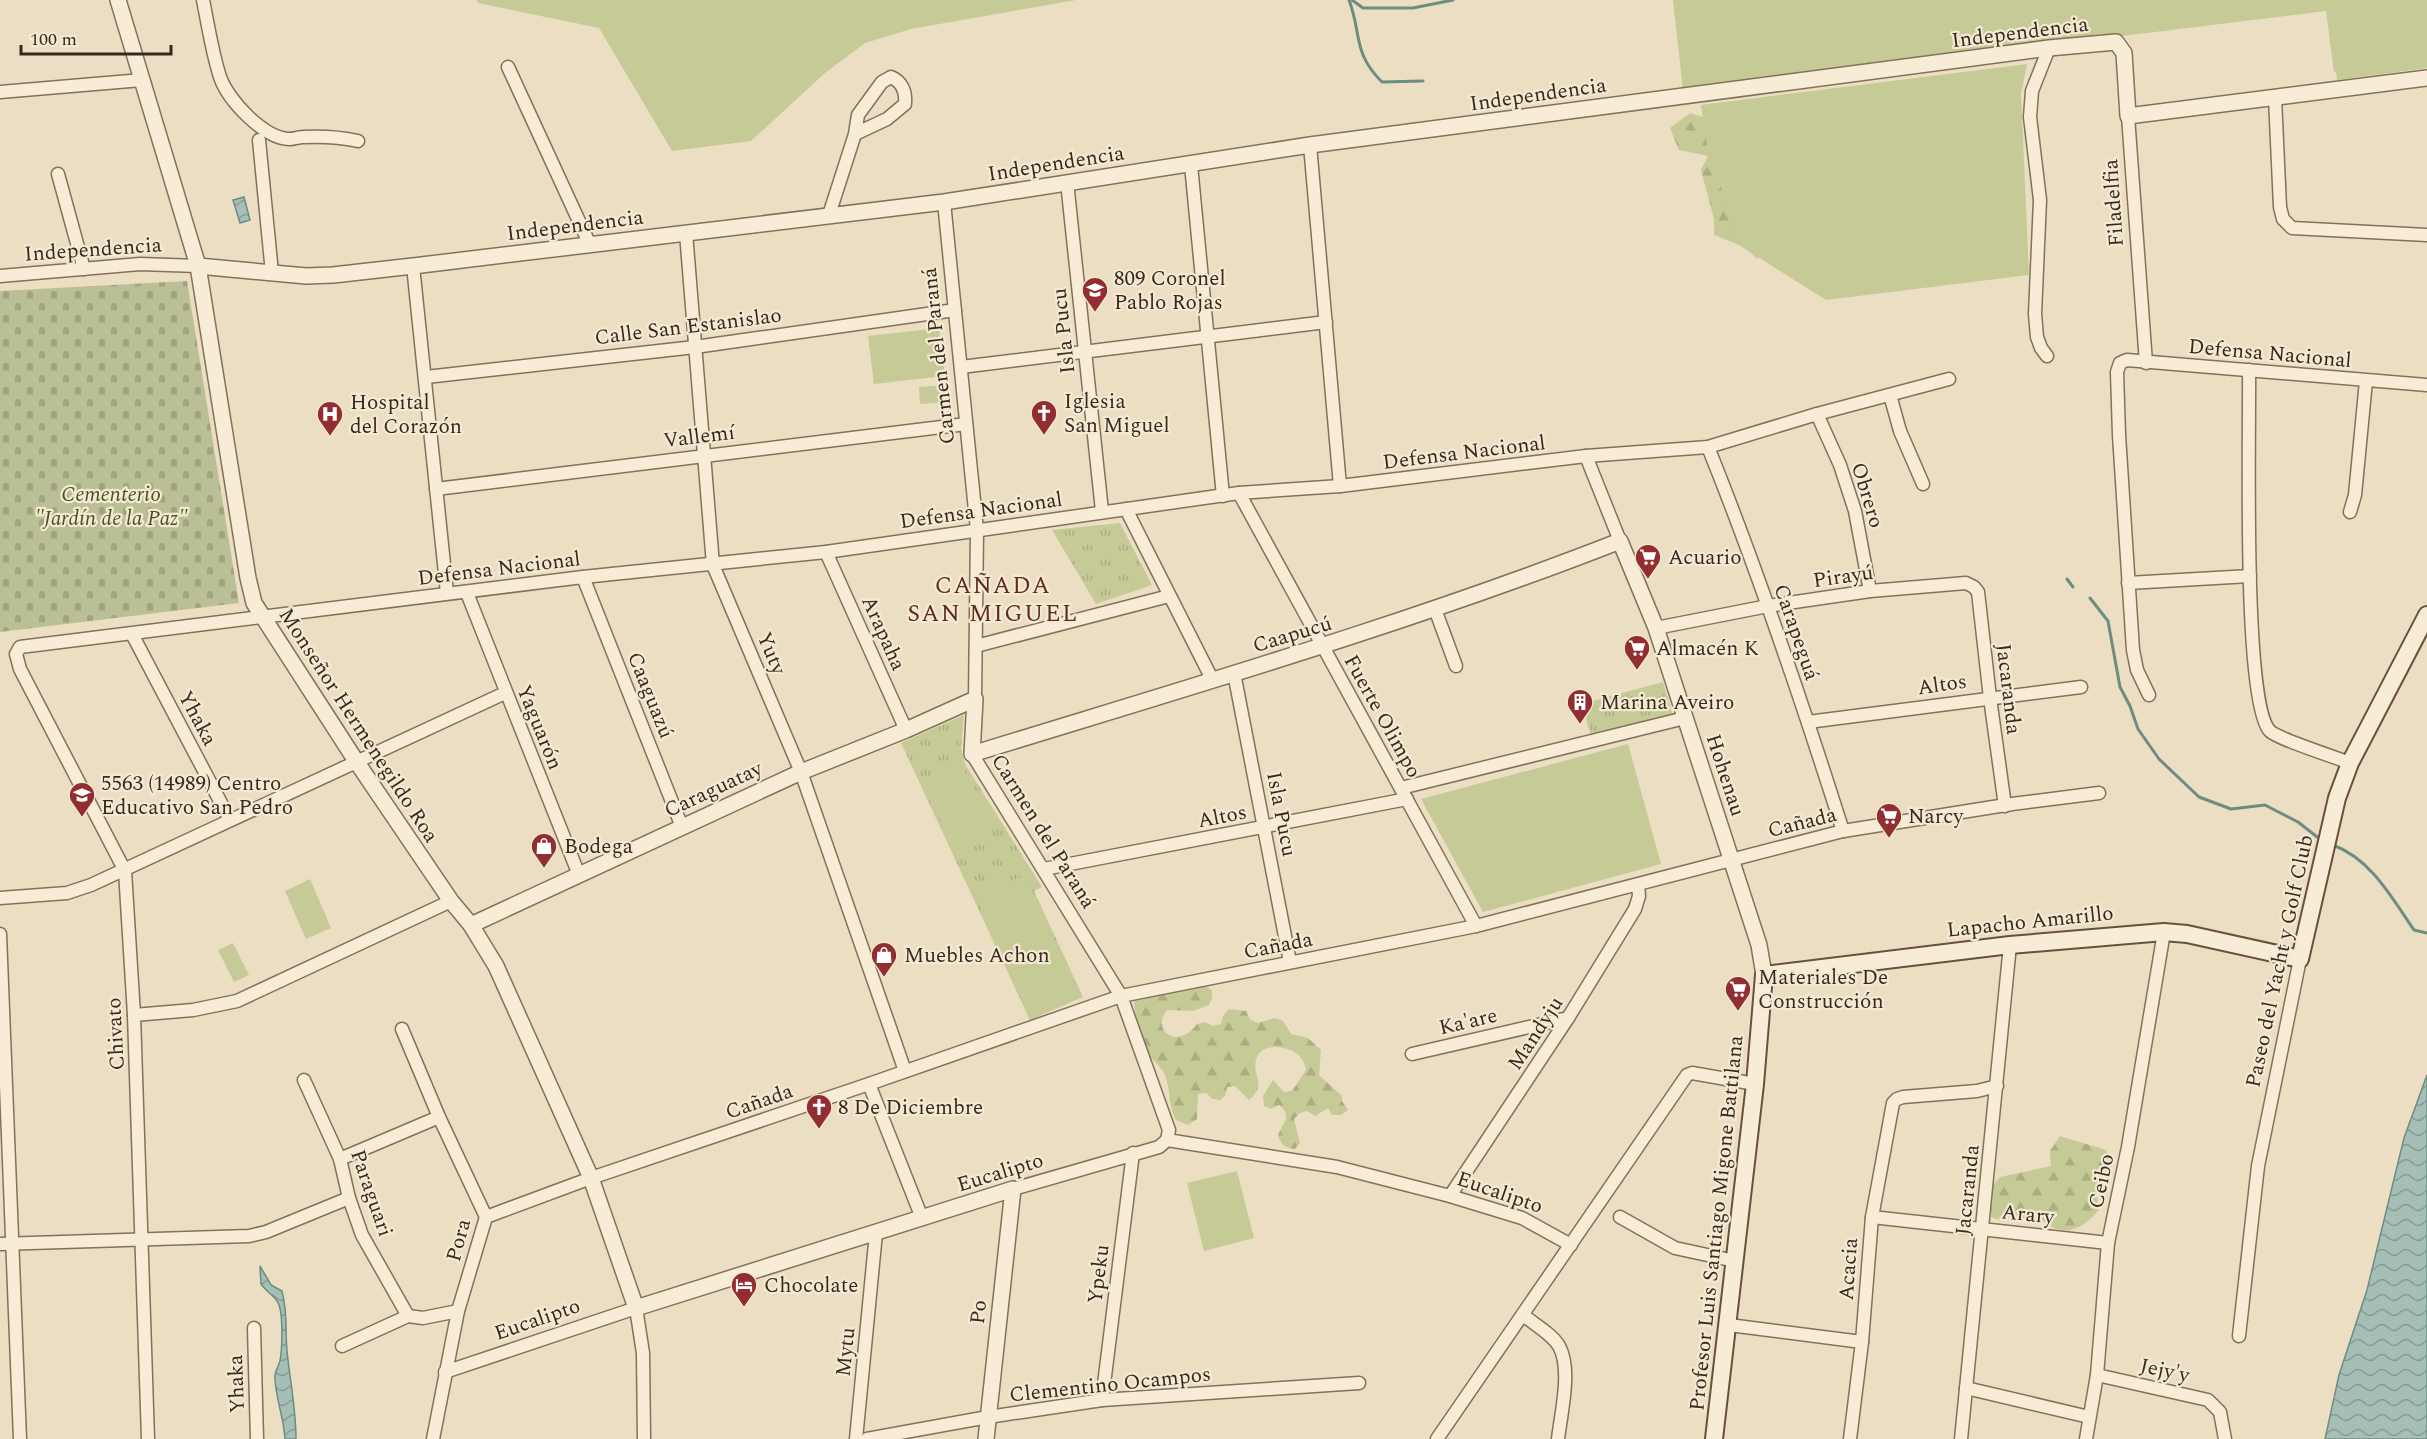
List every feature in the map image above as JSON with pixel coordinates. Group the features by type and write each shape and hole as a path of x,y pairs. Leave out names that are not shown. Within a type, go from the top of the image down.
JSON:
{"main road":[{"name":"Paseo del Yacht y Golf Club","path":"2300,959 2337,798 2350,763 2427,615"},
{"name":"Lapacho Amarillo","path":"1764,975 2010,945 2164,932 2187,933 2300,959"},
{"name":"Profesor Luis Santiago Migone Battilana","path":"1714,1439 1729,1325 1755,1084 1764,975"}],"street":[{"name":"Monseñor Hermenegildo Roa","path":"118,0 198,266 248,578 254,603 356,761 451,901 471,925 496,966 591,1178 636,1308 643,1353 644,1439"},
{"path":"203,0 220,78 235,101 255,123 275,136 290,139 336,136 358,141"},
{"name":"Independencia","path":"0,276 140,264 333,275 944,202 1310,146 2049,48 2116,42"},
{"name":"Filadelfia","path":"2116,42 2124,53 2146,363"},
{"path":"2047,356 2037,338 2040,200 2030,117 2032,91 2049,48"},
{"path":"508,67 590,244"},
{"path":"830,215 855,134 858,115 882,82 891,77 896,79 903,87 906,96 905,104 887,119 855,134"},
{"path":"2128,116 2427,78"},
{"path":"0,93 142,80"},
{"path":"2275,98 2280,207 2283,219 2292,228 2427,235"},
{"path":"259,140 272,273"},
{"path":"1310,146 1340,486"},
{"path":"1191,165 1223,496"},
{"path":"58,174 84,269"},
{"name":"Isla Pucu","path":"1067,182 1102,511"},
{"name":"Carmen del Paraná","path":"944,202 977,530 972,754 1121,996 1168,1130 1167,1140"},
{"name":"Yuty","path":"686,232 713,565 801,772 905,1071"},
{"path":"413,266 447,593"},
{"name":"Calle San Estanislao","path":"426,377 695,347 955,310"},
{"path":"961,366 1326,322"},
{"name":"Defensa Nacional","path":"2128,583 2117,372 2120,363 2127,360 2427,385"},
{"path":"2249,370 2251,632 2261,717 2274,734 2350,763"},
{"name":"Defensa Nacional","path":"16,654 20,647 27,645 132,634 262,615 447,593 467,593 583,577 826,552 1239,493 1340,486 1586,456 1708,447 1817,414 1949,379"},
{"path":"2350,512 2355,495 2366,381"},
{"path":"1890,395 1900,431 1923,484"},
{"name":"Obrero","path":"1817,414 1840,465 1855,512 1870,591"},
{"name":"Vallemí","path":"436,489 966,424"},
{"name":"Carapeguá","path":"1708,447 1768,606 1843,831"},
{"name":"Hohenau","path":"1586,456 1656,628 1759,945 1764,975"},
{"name":"Fuerte Olimpo","path":"1239,493 1476,926"},
{"path":"1126,509 1212,680"},
{"name":"Caapucú","path":"972,754 1323,647 1526,578 1620,541"},
{"name":"Arapaha","path":"826,552 906,730"},
{"path":"2149,695 2137,670 2133,650 2128,583 2250,576"},
{"name":"Caaguazú","path":"583,577 682,827"},
{"name":"Pirayú","path":"1656,628 1768,606 1870,591 1966,583"},
{"name":"Jacaranda","path":"1966,583 1978,592 1989,698 2005,806"},
{"name":"Yaguarón","path":"467,593 579,875"},
{"path":"976,646 1170,596"},
{"path":"1435,609 1456,666"},
{"name":"Yhaka","path":"132,634 230,820"},
{"name":"Chivato","path":"16,654 20,669 125,871 134,1015 148,1439"},
{"name":"Isla Pucu","path":"1234,673 1290,962"},
{"name":"Altos","path":"1808,722 2081,687"},
{"path":"0,898 67,893 125,871 505,693"},
{"name":"Caraguatay","path":"471,925 801,772 906,730 975,699"},
{"name":"Altos","path":"1044,869 1265,827 1404,794 1685,718"},
{"name":"Cañada","path":"486,1217 591,1178 1121,996 1476,926 1843,831 2099,793"},
{"name":"Mandyju","path":"1450,1197 1568,1018 1635,909 1639,896 1638,885"},
{"path":"134,1015 193,1010 237,1001 451,901"},
{"name":"Ceibo","path":"2086,1439 2097,1375 2108,1243 2128,1147 2164,932"},
{"path":"0,934 6,1244 20,1439"},
{"name":"Jacaranda","path":"1961,1439 2010,945"},
{"name":"Paseo del Yacht y Golf Club","path":"2238,1336 2258,1166 2300,959"},
{"name":"Ka'are","path":"1412,1054 1568,1018"},
{"name":"Pora","path":"402,1029 439,1117 486,1217 458,1311 433,1439"},
{"path":"1437,1439 1689,1074 1755,1084"},
{"name":"Paraguari","path":"304,1080 340,1159 349,1198 362,1234 408,1316"},
{"path":"869,1084 922,1218"},
{"name":"Acacia","path":"1850,1439 1862,1342 1872,1217 1893,1103 1903,1097 1977,1091 1997,1086"},
{"path":"340,1159 439,1117"},
{"name":"Eucalipto","path":"445,1372 636,1308 1013,1189 1159,1147 1167,1140 1337,1167 1522,1218 1571,1245"},
{"name":"Ypeku","path":"1102,1400 1134,1153"},
{"name":"Po","path":"986,1439 1013,1189"},
{"path":"6,1244 249,1236 266,1232 349,1198"},
{"path":"1620,1216 1675,1248 1735,1261"},
{"name":"Arary","path":"1872,1217 2108,1243"},
{"name":"Mytu","path":"856,1439 876,1233"},
{"path":"342,1346 408,1316 423,1318 458,1311"},
{"path":"1523,1315 1558,1344 1564,1358 1565,1370 1558,1439"},
{"path":"1729,1325 1862,1342"},
{"name":"Yhaka","path":"254,1328 257,1439"},
{"name":"Jejy'y","path":"2097,1375 2200,1397 2215,1405 2220,1412 2225,1439"},
{"name":"Clementino Ocampos","path":"867,1439 988,1417 1102,1400 1359,1383"},
{"path":"1966,1388 2089,1417"}],"green space":[{"path":"477,0 1076,0 911,29 865,43 825,73 751,141 672,151 599,28 478,3"},
{"path":"1673,0 2427,0 2427,68 2337,80 2326,11 1683,90"},
{"path":"2027,64 2021,94 2029,275 1826,300 1739,245 1707,145 1701,105"},
{"path":"1690,113 1706,118 1771,248 1757,259 1747,248 1714,235 1714,219 1701,170 1708,156 1679,150 1670,128"},
{"name":"Cementerio \"Jardín de la Paz\"","path":"187,281 239,603 0,632 0,291"},
{"path":"939,328 945,376 874,384 868,336"},
{"path":"946,385 947,402 920,404 919,387"},
{"path":"1120,523 1152,585 1096,604 1052,530"},
{"path":"1663,682 1674,719 1592,740 1582,704"},
{"path":"964,715 961,748 965,764 1042,887 1034,891 1083,997 1030,1020 901,743"},
{"path":"1628,744 1661,864 1483,912 1421,799"},
{"path":"961,765 992,826 954,846 922,785"},
{"path":"1025,875 1080,996 1031,1019 976,898"},
{"path":"310,879 331,928 306,939 285,891"},
{"path":"233,943 249,975 234,982 218,950"},
{"path":"1205,986 1212,990 1209,1005 1193,1011 1167,1010 1162,1025 1164,1031 1175,1037 1190,1032 1197,1024 1205,1022 1213,1026 1221,1024 1223,1016 1229,1009 1246,1011 1250,1019 1257,1023 1275,1018 1283,1021 1291,1034 1308,1038 1321,1050 1319,1075 1342,1096 1342,1101 1348,1110 1341,1115 1332,1115 1328,1108 1315,1116 1307,1111 1300,1113 1294,1119 1300,1143 1295,1149 1284,1145 1278,1135 1286,1119 1285,1111 1279,1105 1271,1109 1264,1106 1263,1096 1273,1080 1284,1092 1292,1091 1306,1070 1302,1059 1293,1051 1272,1047 1258,1055 1255,1066 1259,1085 1249,1100 1235,1086 1227,1087 1226,1094 1221,1100 1213,1099 1206,1093 1198,1094 1197,1119 1188,1125 1176,1120 1165,1075 1149,1055 1142,1040 1136,1017 1135,997"},
{"path":"2060,1136 2106,1150 2112,1165 2097,1194 2099,1210 2084,1224 2068,1230 2054,1228 2040,1220 2010,1221 1991,1217 1989,1189 2000,1177 2051,1166 2050,1151"},
{"path":"1237,1171 1254,1238 1204,1251 1187,1183"}],"water":[{"path":"244,197 250,220 240,223 233,200"},
{"path":"2427,1075 2427,1439 2325,1439 2339,1375 2367,1290 2404,1138"},
{"path":"260,1266 271,1285 282,1291 284,1300 296,1439 285,1439 276,1387 275,1374 280,1361 281,1348 281,1313 277,1301 261,1284"}],"waterway":[{"path":"1349,0 1362,52 1382,82 1423,81"},
{"path":"1352,0 1363,8 1413,8 1453,0"},
{"path":"2067,579 2073,587"},
{"path":"2090,598 2108,621 2120,687 2138,729 2159,759 2199,797 2231,809 2265,805 2298,822 2321,840"},
{"path":"2333,845 2346,851 2370,870 2414,930 2427,933"}],"place":[{"name":"809 Coronel Pablo Rojas","path":"1095,313"},
{"name":"Iglesia San Miguel","path":"1044,436"},
{"name":"Hospital del Corazón","path":"330,437"},
{"name":"Acuario","path":"1648,580"},
{"name":"Almacén K","path":"1637,671"},
{"name":"Marina Aveiro","path":"1580,725"},
{"name":"5563 (14989) Centro Educativo San Pedro","path":"82,818"},
{"name":"Narcy","path":"1889,839"},
{"name":"Bodega","path":"544,869"},
{"name":"Muebles Achon","path":"884,978"},
{"name":"Materiales De Construcción","path":"1738,1012"},
{"name":"8 De Diciembre","path":"819,1130"},
{"name":"Chocolate","path":"744,1308"}],"district":[{"name":"CAÑADA SAN MIGUEL","path":"993,599"}]}
